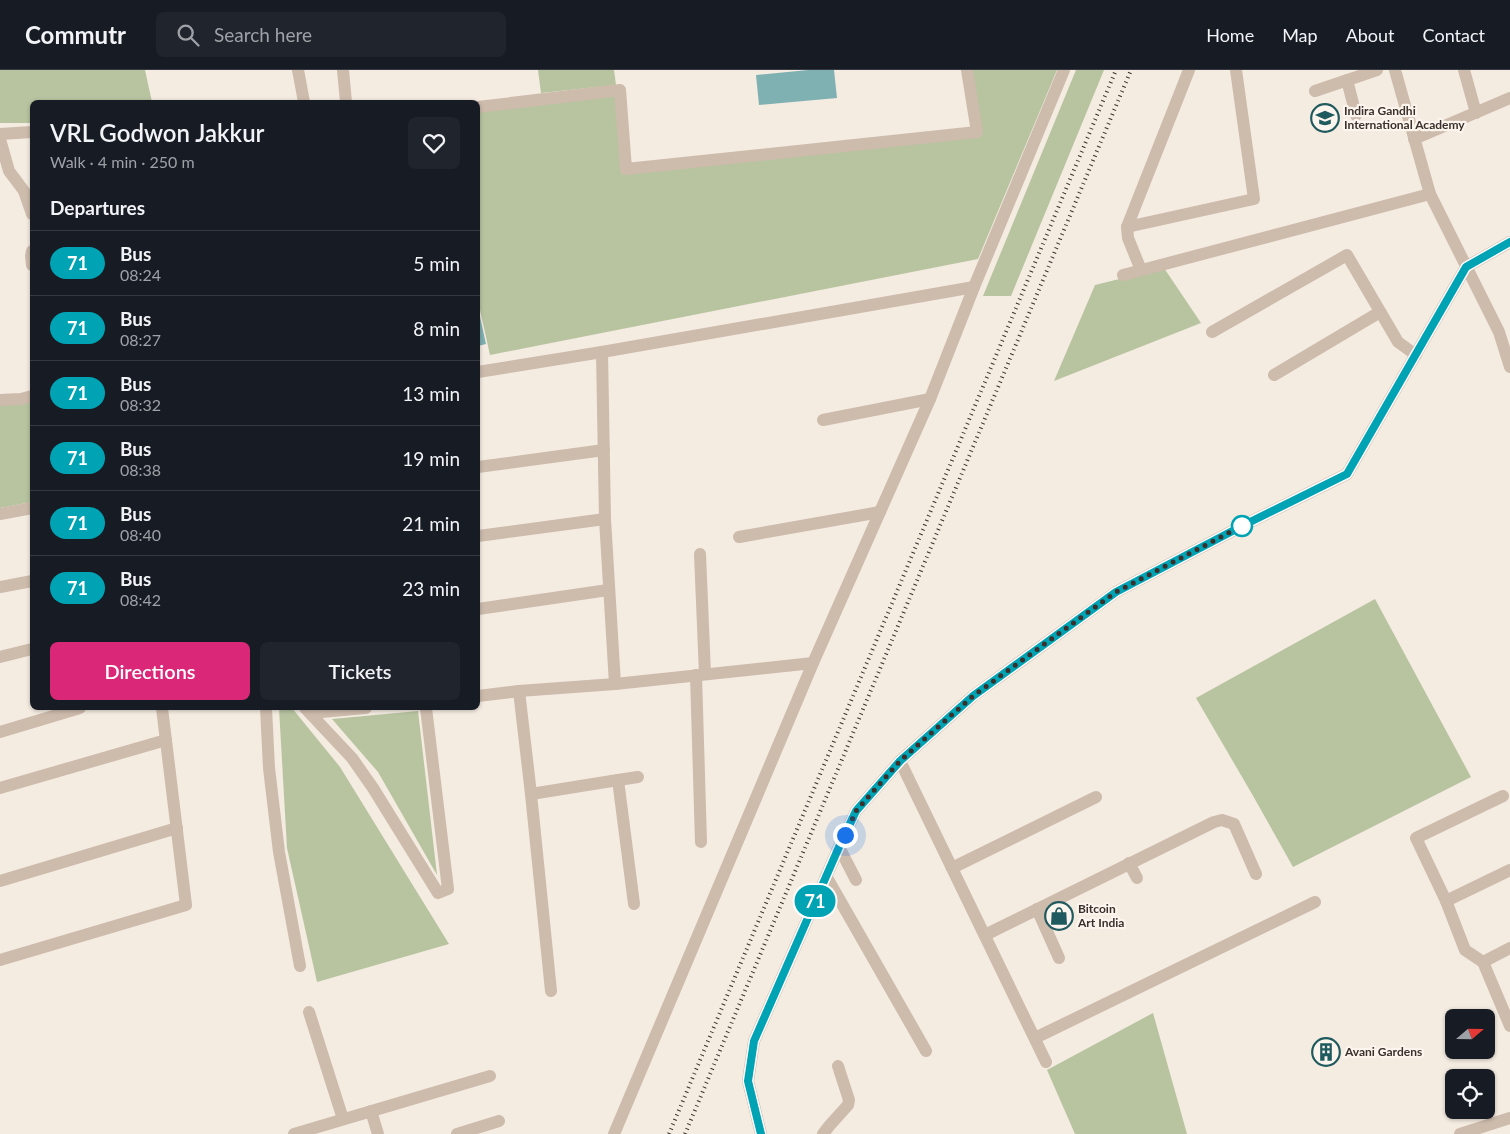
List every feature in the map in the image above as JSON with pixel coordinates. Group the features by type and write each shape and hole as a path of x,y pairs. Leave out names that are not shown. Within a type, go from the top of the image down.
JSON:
{"street":[{"path":"298,70 304,100"},
{"path":"343,70 346,100"},
{"path":"480,107 620,90 626,169 977,132 967,70"},
{"path":"614,1134 813,663 930,399 1064,70"},
{"path":"1141,270 1128,238 1126,226 1189,70"},
{"path":"1126,226 1254,199 1236,70"},
{"path":"1315,91 1377,70"},
{"path":"1395,70 1430,194 1499,332 1510,367"},
{"path":"1464,70 1476,112"},
{"path":"1347,80 1356,115"},
{"path":"1414,139 1510,98"},
{"path":"0,134 30,132"},
{"path":"0,139 4,172 17,181 24,191 30,206"},
{"path":"1123,275 1430,194"},
{"path":"761,1134 748,1081 754,1041 856,811 900,761 973,696 1116,592 1347,474 1466,267 1510,242"},
{"path":"1212,332 1348,255 1398,342 1416,355"},
{"path":"480,372 974,287"},
{"path":"1274,375 1380,312"},
{"path":"602,352 605,519 615,684"},
{"path":"0,400 30,397"},
{"path":"823,420 930,399"},
{"path":"480,467 604,450"},
{"path":"0,514 30,508"},
{"path":"739,537 880,512"},
{"path":"480,536 605,519"},
{"path":"700,554 701,842"},
{"path":"0,587 30,582"},
{"path":"480,609 608,590"},
{"path":"0,657 30,650"},
{"path":"480,696 615,684 813,663"},
{"path":"519,691 551,991"},
{"path":"0,732 73,710"},
{"path":"0,960 186,905 162,710"},
{"path":"266,710 269,768 279,852 300,966"},
{"path":"307,710 352,758 374,788 438,893 448,889 426,710"},
{"path":"0,788 166,740"},
{"path":"900,761 1046,1062"},
{"path":"531,794 638,777"},
{"path":"618,780 634,904"},
{"path":"1503,796 1416,838 1466,950 1483,962 1510,1026"},
{"path":"952,868 1096,797"},
{"path":"985,935 1214,822 1222,820 1234,824 1256,874"},
{"path":"0,881 177,828"},
{"path":"839,847 856,880"},
{"path":"1130,863 1137,878"},
{"path":"1446,902 1510,870"},
{"path":"826,876 926,1051"},
{"path":"1035,1038 1315,902"},
{"path":"1037,909 1059,958"},
{"path":"1483,962 1510,948"},
{"path":"309,1012 343,1120"},
{"path":"823,1134 848,1105 849,1100 838,1066"},
{"path":"294,1134 490,1076"},
{"path":"371,1111 378,1134"},
{"path":"1461,1134 1510,1118"},
{"path":"457,1134 499,1121"}],"green space":[{"path":"0,70 145,70 152,100 30,100 30,123 0,123"},
{"path":"538,70 614,70 616,85 541,93"},
{"path":"972,70 1057,70 978,259 490,355 480,310 480,111 615,95 622,174 982,135"},
{"path":"1076,70 1104,70 1011,296 983,296"},
{"path":"1164,268 1201,323 1054,381 1095,285"},
{"path":"30,402 30,502 0,508 0,405"},
{"path":"1375,599 1471,777 1293,867 1196,698"},
{"path":"279,710 294,710 340,767 449,944 317,982 287,848"},
{"path":"418,711 437,875 378,772 332,719"},
{"path":"1153,1013 1187,1134 1075,1134 1047,1070"}],"water":[{"path":"808,70 834,70 837,98 759,105 756,75"},
{"path":"480,317 486,344 480,346"}],"railway":[{"path":"669,1134 1116,70"},
{"path":"685,1134 1131,70"}],"bus line":[{"name":"71","path":"761,1134 748,1081 754,1041 856,811 900,761 973,696 1116,592 1347,474 1466,267 1510,242"}],"place":[{"name":"Indira Gandhi International Academy","path":"1325,118"},
{"name":"Bitcoin Art India","path":"1059,916"},
{"name":"Avani Gardens","path":"1326,1052"}],"route":[{"path":"845,835 856,811 900,761 973,696 1116,592 1242,526"}]}
